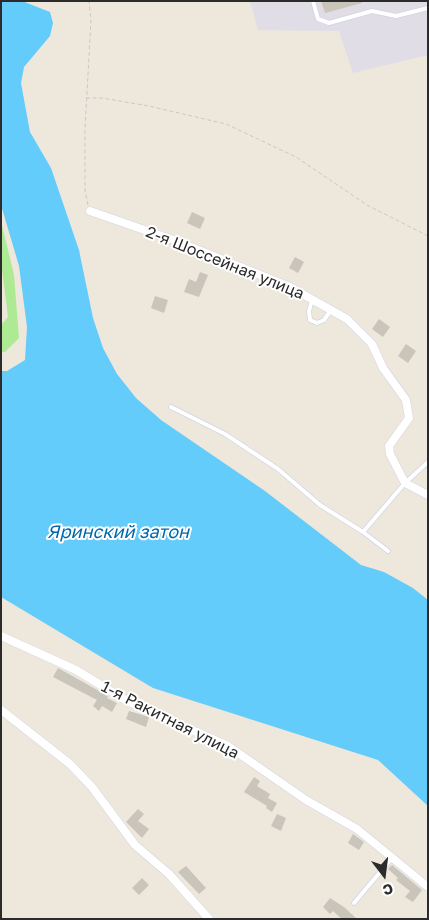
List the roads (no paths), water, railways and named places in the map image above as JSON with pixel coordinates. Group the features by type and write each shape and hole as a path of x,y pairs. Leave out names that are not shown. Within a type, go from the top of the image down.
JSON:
{"street":[{"name":"2-я Шоссейная улица","path":"90,211 176,241 290,287 347,319 372,344 383,368 406,400 409,418 389,446 390,454 405,483"},
{"path":"405,483 428,495"},
{"name":"1-я Ракитная улица","path":"1,636 76,670 127,701 228,746 314,805 357,828 428,887"},
{"path":"1,710 70,764 92,787 135,845 169,874 210,919"}],"lane":[{"path":"313,1 318,19 329,23 372,11 396,16 428,8"},
{"path":"312,300 309,311 310,320 317,323 324,320 332,310"},
{"path":"171,407 225,434 278,469 320,505 363,532 388,552"},
{"path":"363,532 405,483 428,462"},
{"path":"354,903 393,857"}],"water":[{"name":"Яринский затон","path":"1,1 22,1 50,12 53,23 50,36 24,67 21,83 30,132 51,168 79,250 93,318 103,348 117,374 136,398 161,420 265,491 361,565 384,572 413,588 428,600 428,806 378,760 153,688 1,597 1,371 7,371 25,360 27,327 19,266 1,205"}]}
